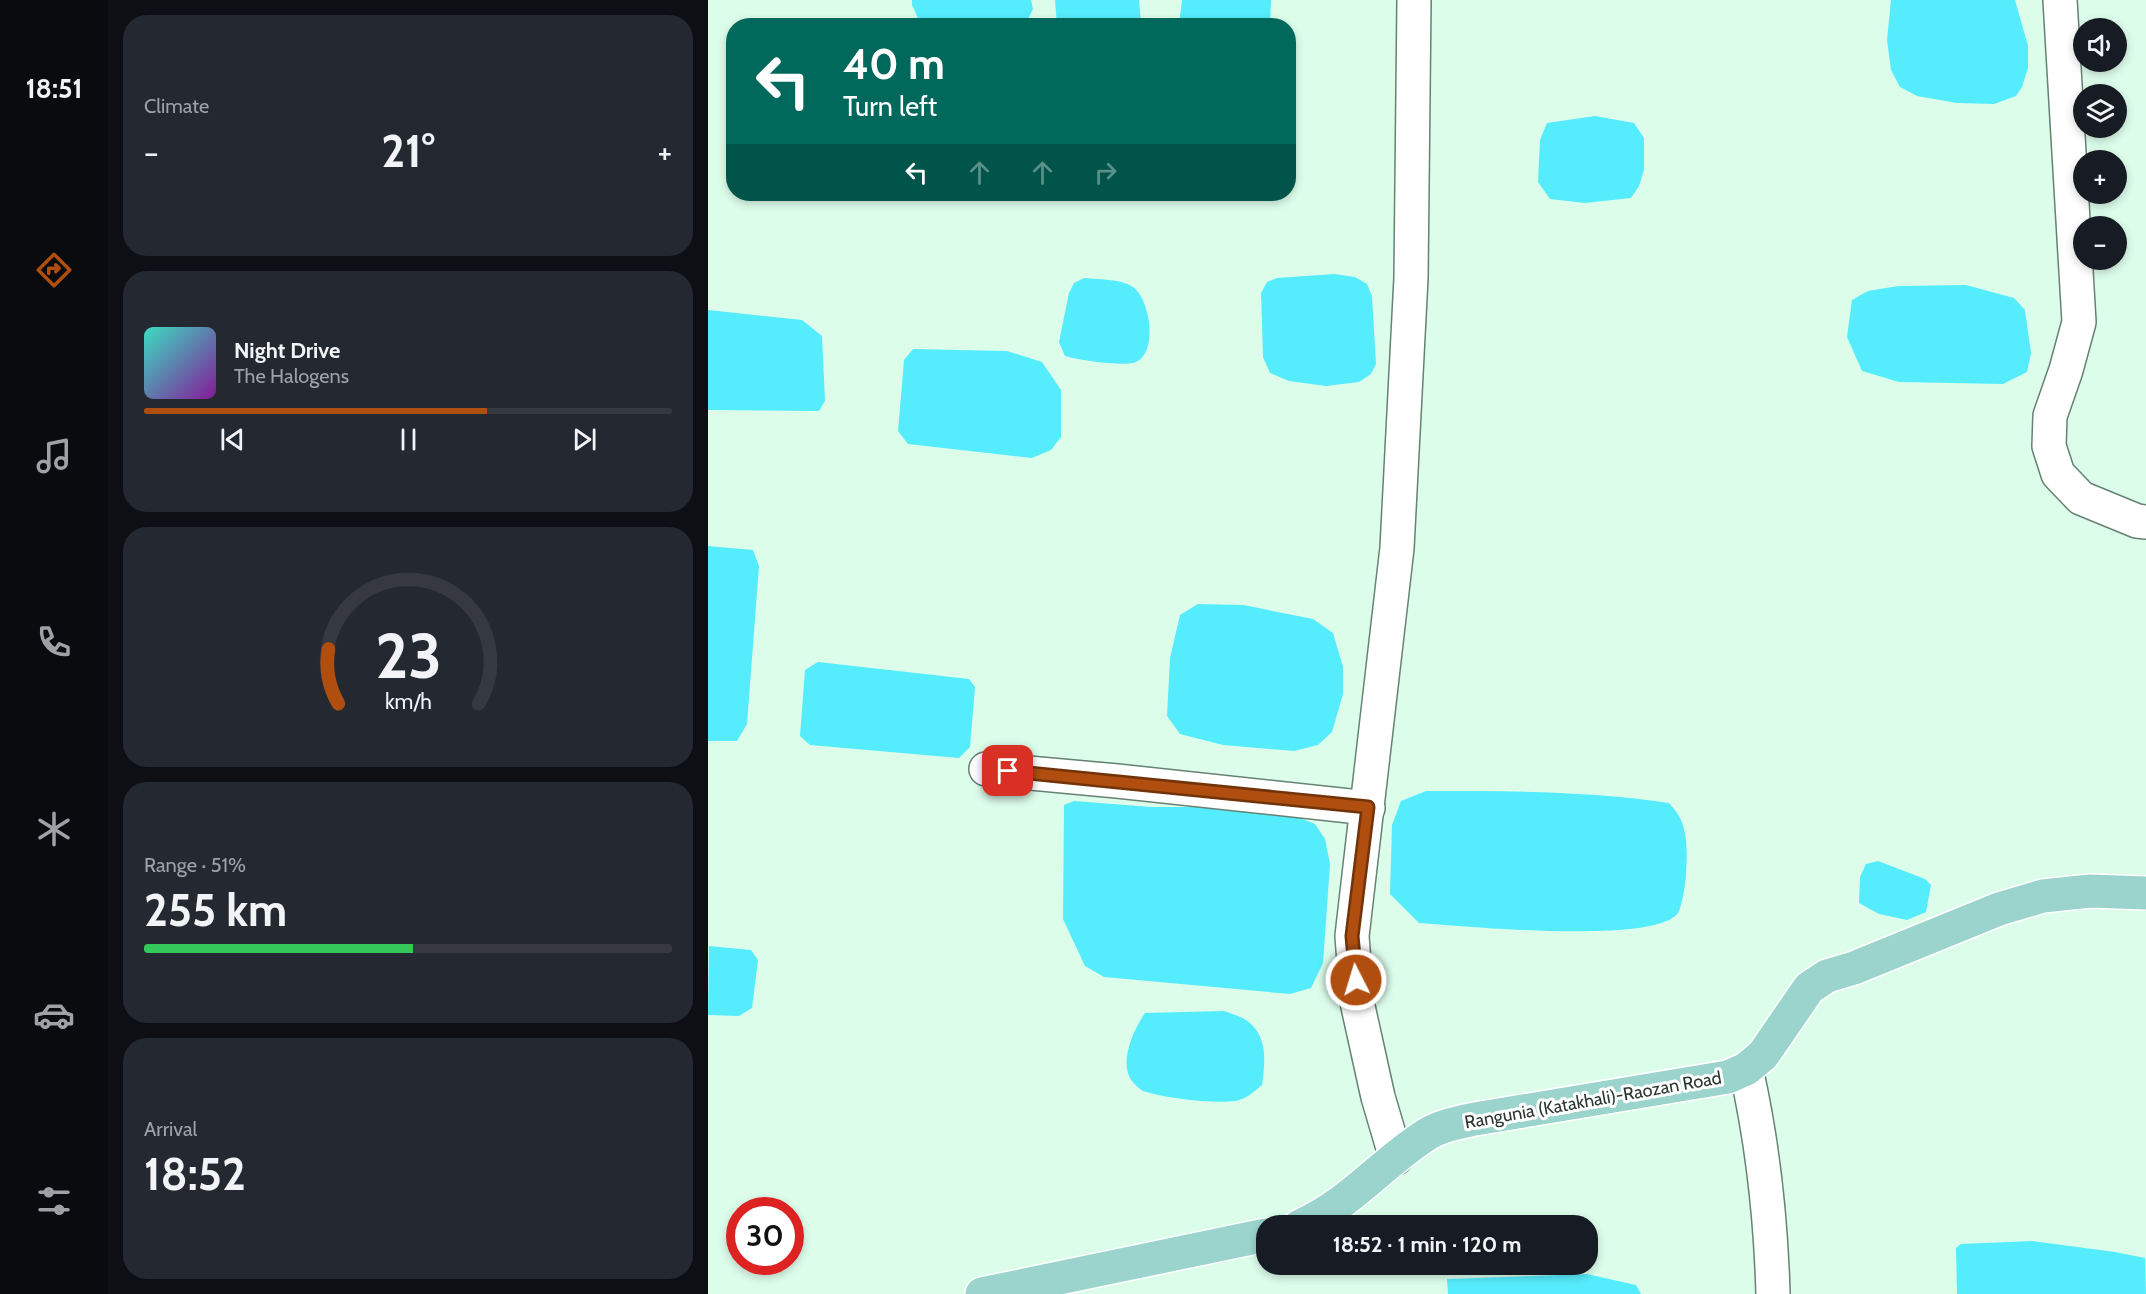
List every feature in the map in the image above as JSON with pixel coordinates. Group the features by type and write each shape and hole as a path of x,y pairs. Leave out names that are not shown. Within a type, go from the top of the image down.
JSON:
{"main road":[{"name":"Rangunia (Katakhali)-Raozan Road","path":"1320,1215 1341,1204 1424,1136 1455,1124 1728,1077 1746,1069 1763,1055 1809,988 1827,976 1854,968 1999,909 2043,896 2090,891 2146,893"},
{"path":"982,1294 1256,1237"}],"street":[{"path":"1396,1158 1378,1097 1356,991 1352,936 1397,548 1411,278 1414,0"},
{"path":"2060,0 2079,322 2050,416 2049,446 2058,474 2081,498 2136,521 2146,522"},
{"path":"986,769 1368,807"},
{"path":"1746,1069 1755,1106 1773,1294"}],"water":[{"path":"912,0 1031,0 1033,9 1028,18 918,18"},
{"path":"1055,0 1139,0 1141,18 1056,18"},
{"path":"1182,0 1271,0 1270,18 1180,18"},
{"path":"1891,0 2015,0 2028,46 2028,68 2022,87 2016,96 1994,104 1957,103 1917,96 1900,87 1891,70 1887,40"},
{"path":"1595,116 1634,123 1644,138 1644,170 1639,186 1631,198 1585,203 1550,199 1538,182 1540,140 1547,123"},
{"path":"1334,274 1355,277 1367,284 1372,296 1376,364 1371,374 1359,382 1326,386 1289,381 1270,373 1263,357 1261,293 1267,282 1277,278"},
{"path":"1084,278 1122,282 1133,287 1139,294 1148,315 1150,328 1149,340 1141,359 1133,363 1119,364 1065,356 1059,342 1069,293 1074,283"},
{"path":"1966,285 2014,298 2025,310 2031,353 2027,372 2003,384 1899,382 1862,371 1847,337 1852,300 1868,291 1898,286"},
{"path":"708,310 802,320 822,336 825,401 819,411 708,410"},
{"path":"913,349 1007,351 1042,362 1061,390 1061,437 1051,450 1032,458 908,444 898,431 904,360"},
{"path":"708,546 753,550 759,566 747,724 737,741 708,741"},
{"path":"1198,604 1243,605 1313,619 1333,633 1343,667 1343,694 1332,732 1318,745 1294,751 1223,745 1180,734 1167,716 1170,658 1180,615"},
{"path":"818,662 969,679 975,687 970,747 959,758 810,745 800,736 805,670"},
{"path":"1426,791 1578,794 1669,803 1683,824 1686,838 1686,877 1678,913 1662,923 1597,931 1514,930 1419,923 1390,894 1392,825 1401,801"},
{"path":"1074,801 1152,807 1206,807 1300,818 1315,824 1325,839 1330,864 1323,963 1311,988 1290,994 1104,977 1085,966 1063,919 1064,805"},
{"path":"1878,861 1925,879 1931,885 1926,912 1907,920 1879,914 1859,903 1860,877 1866,864"},
{"path":"709,946 751,950 758,960 752,1008 739,1016 708,1015"},
{"path":"1224,1011 1247,1021 1260,1036 1264,1052 1263,1077 1262,1085 1253,1093 1235,1101 1202,1101 1152,1094 1141,1090 1132,1081 1127,1070 1127,1053 1145,1013"},
{"path":"2032,1241 2145,1258 2146,1294 1957,1294 1956,1248 1961,1244"},
{"path":"1591,1275 1636,1285 1641,1294 1448,1294 1447,1279"}],"route":[{"path":"1008,771 1368,807 1352,936 1356,980"}]}
